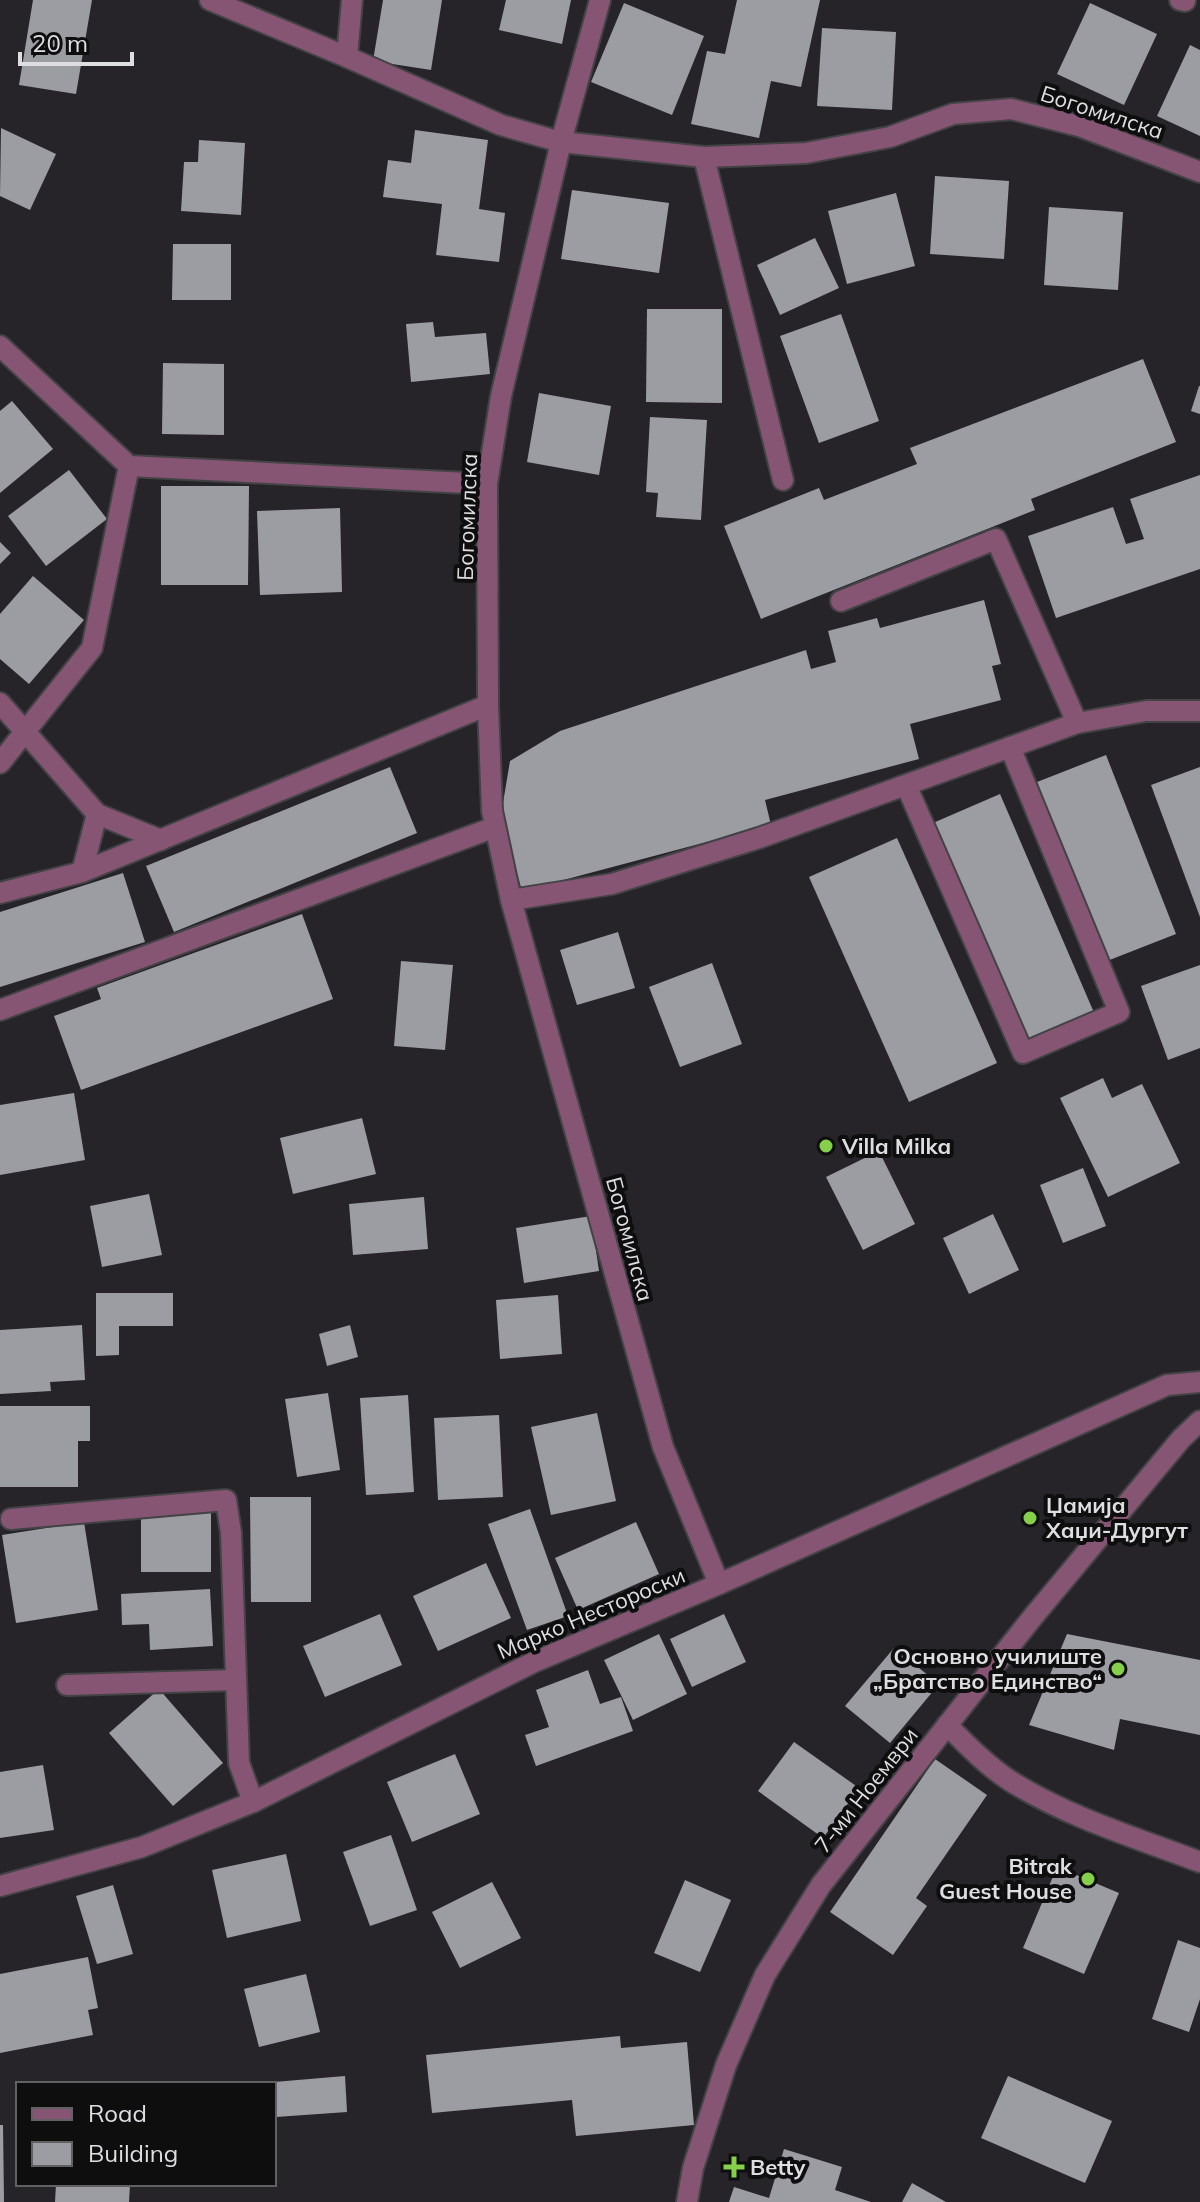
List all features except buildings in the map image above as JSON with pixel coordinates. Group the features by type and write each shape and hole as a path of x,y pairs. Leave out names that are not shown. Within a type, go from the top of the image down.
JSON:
{"street":[{"name":"Богомилска","path":"210,0 501,125 561,142 704,157 806,153 890,137 953,114 1011,109 1079,126 1200,172"},
{"path":"347,57 352,0"},
{"name":"Богомилска","path":"600,0 561,142 501,396 487,484 492,811 511,900 663,1447 719,1584"},
{"path":"704,157 783,480"},
{"path":"0,346 129,466 487,484"},
{"path":"0,763 92,648 129,466"},
{"path":"841,601 996,539 1077,723"},
{"path":"0,703 97,814 161,840"},
{"path":"0,893 82,872 488,705"},
{"path":"511,900 612,884 907,787 1077,723 1146,711 1200,711"},
{"path":"907,787 1023,1053 1119,1012 1010,747"},
{"path":"82,872 97,814"},
{"path":"0,1010 495,827"},
{"name":"Марко Нестороски","path":"0,1886 142,1847 253,1802 534,1662 719,1584 1167,1385 1200,1382"},
{"name":"7-ми Ноември","path":"687,2202 693,2168 726,2065 765,1975 821,1885 1122,1509 1200,1421"},
{"path":"11,1519 226,1500 231,1533 239,1763 253,1802"},
{"path":"67,1685 236,1680"},
{"path":"947,1725 1011,1781 1074,1814 1200,1862"}],"place":[{"name":"Villa Milka","path":"826,1146"},
{"name":"Џамија Хаџи-Дургут","path":"1030,1518"},
{"name":"Основно училиште „Братство Единство“","path":"1118,1669"},
{"name":"Bitrak Guest House","path":"1088,1879"},
{"name":"Betty","path":"734,2167"}]}
